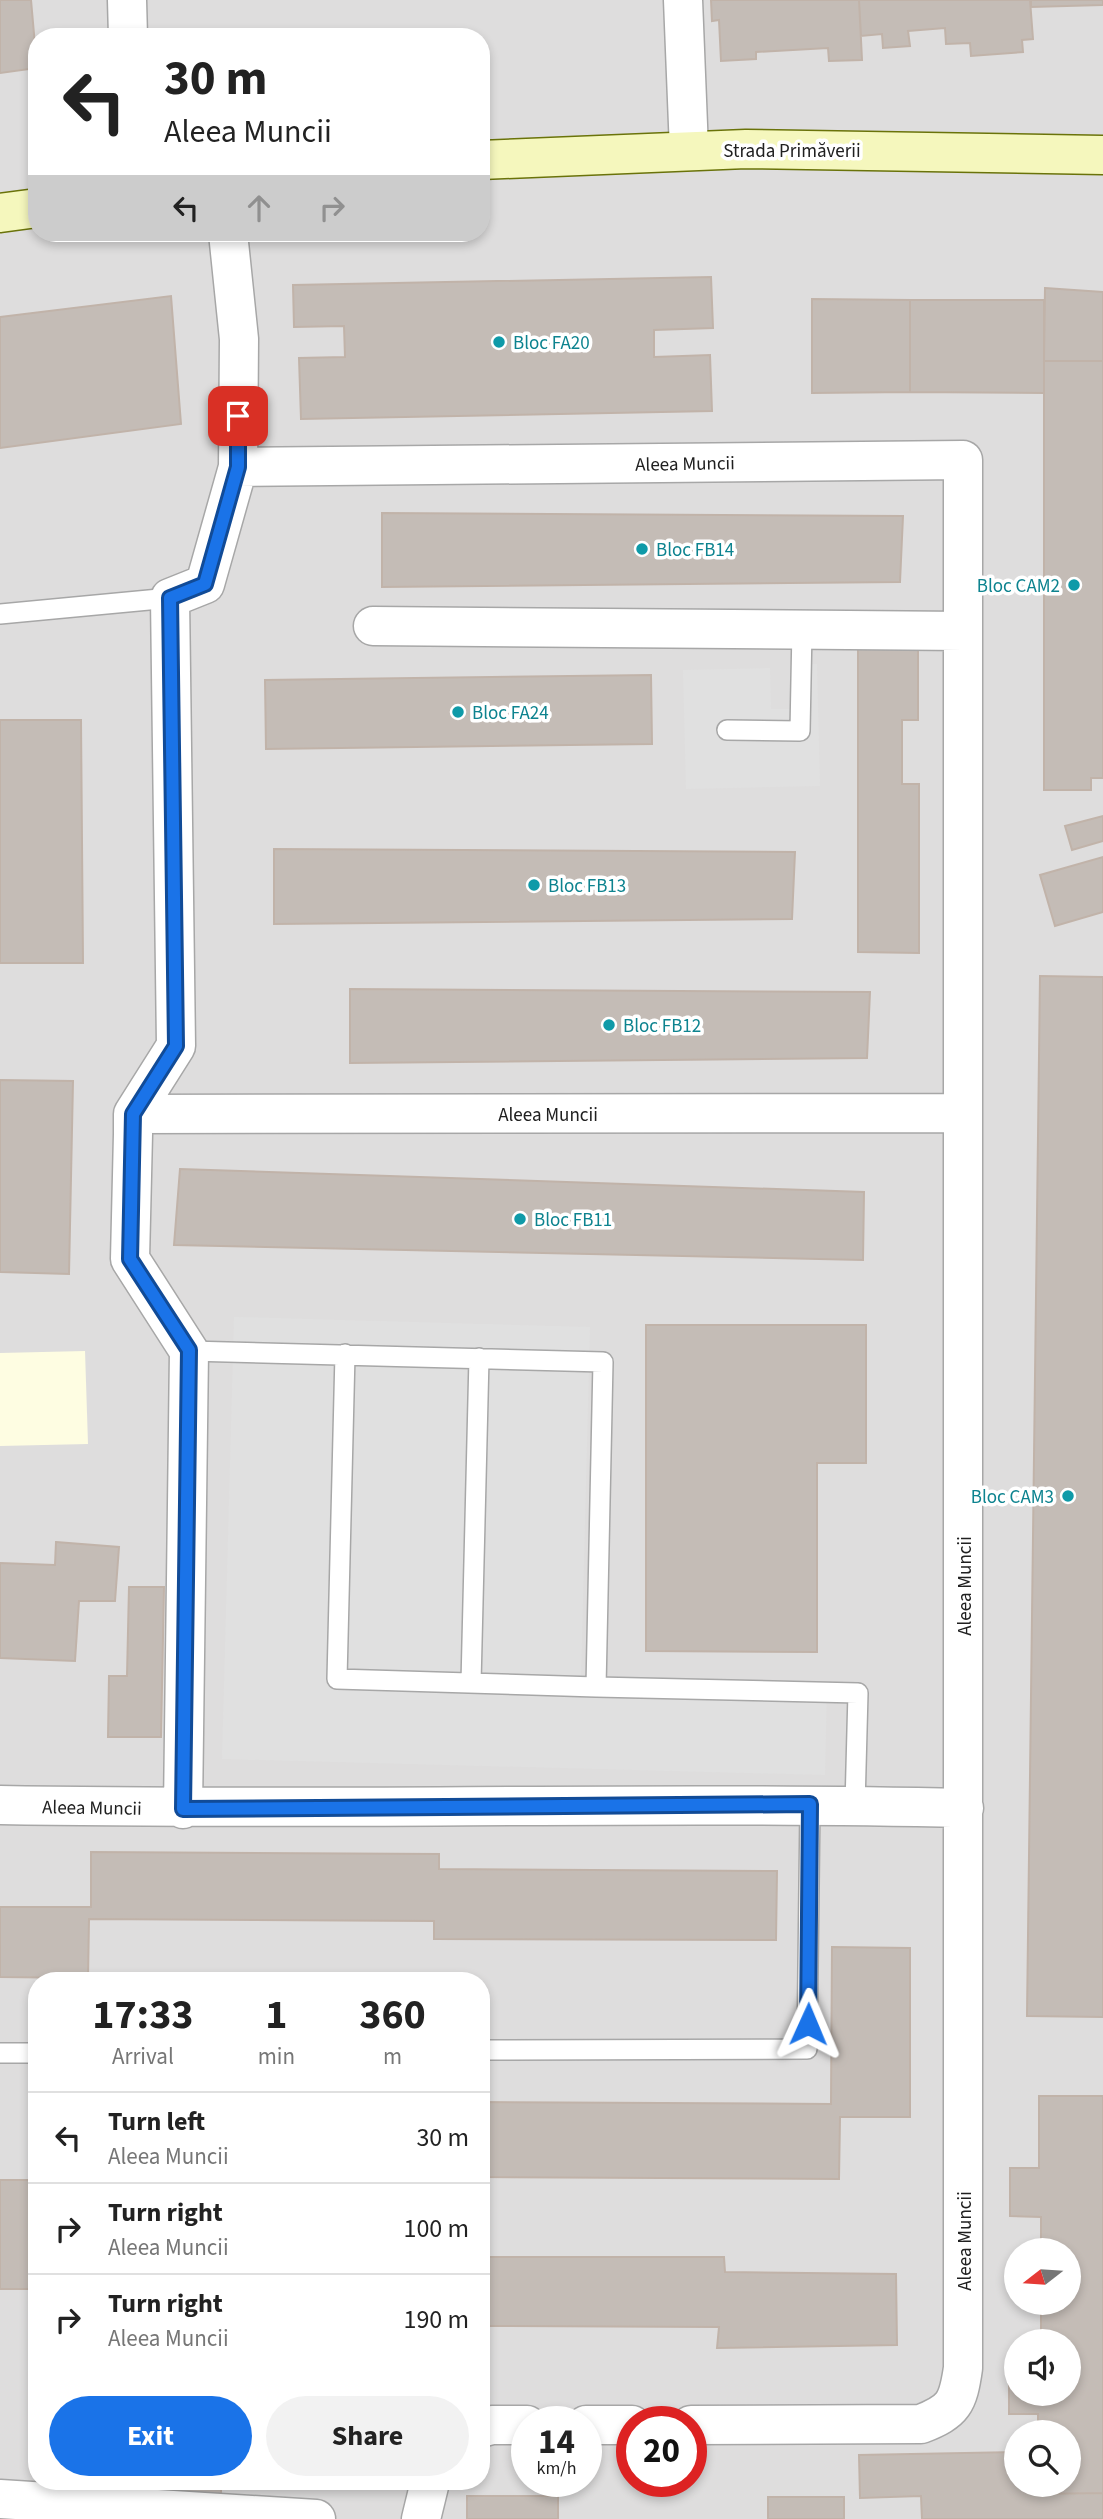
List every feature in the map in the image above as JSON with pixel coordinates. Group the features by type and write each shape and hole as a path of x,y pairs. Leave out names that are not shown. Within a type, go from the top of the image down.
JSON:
{"street":[{"path":"127,0 128,28"},
{"path":"683,0 690,150"},
{"name":"Strada Primăverii","path":"490,160 746,149 1103,155"},
{"path":"0,213 28,209"},
{"path":"183,1809 189,1350 130,1259 133,1114 176,1046 170,598 205,584 238,467 239,339 229,242"},
{"name":"Aleea Muncii","path":"238,467 963,460 963,2354 959,2396 943,2415 921,2424 707,2424"},
{"path":"373,626 963,631"},
{"name":"Aleea Muncii","path":"133,1114 963,1113"},
{"name":"Aleea Muncii","path":"0,1805 183,1809 810,1804 964,1808"},
{"path":"490,2426 511,2425"},
{"path":"421,2519 428,2490"},
{"path":"0,2499 316,2519"}],"lane":[{"path":"0,614 170,598"},
{"path":"727,730 800,731 802,629"},
{"path":"189,1350 603,1362 596,1687"},
{"path":"345,1354 337,1679 858,1693 855,1805"},
{"path":"471,1683 479,1358"},
{"path":"490,2050 807,2049 810,1804"},
{"path":"0,2053 28,2053"}],"shaded area":[{"path":"0,0 1103,0 1103,2519 0,2519"},
{"path":"790,664 817,664 820,786 686,789 683,670 770,668 771,709 791,709"},
{"path":"234,1317 590,1327 581,1678 827,1685 825,1775 222,1759"},
{"path":"85,1351 88,1444 0,1446 0,1353"}],"building":[{"path":"0,0 31,0 33,28 28,28 28,69 0,73"},
{"path":"711,0 859,0 862,60 829,61 828,48 756,52 756,59 721,61 719,20 712,21"},
{"path":"859,0 1030,0 1033,39 1022,40 1023,52 971,56 970,43 946,44 945,28 908,31 910,46 883,48 882,34 861,36"},
{"path":"1031,0 1103,0 1103,5 1031,7"},
{"name":"Bloc FA20","path":"711,277 713,328 654,330 654,357 710,355 712,411 301,419 299,358 345,357 344,326 294,327 293,285"},
{"path":"1045,288 1103,292 1103,361 1044,361"},
{"path":"171,296 181,424 0,448 0,317"},
{"path":"812,299 910,300 910,392 812,393"},
{"path":"910,300 1044,300 1044,393 910,392"},
{"name":"Bloc CAM2","path":"1044,361 1103,361 1103,778 1091,778 1091,790 1044,790"},
{"name":"Bloc FB14","path":"382,513 903,516 900,582 382,587"},
{"path":"858,649 918,649 918,720 902,720 902,784 919,784 919,953 858,952"},
{"name":"Bloc FA24","path":"651,675 652,744 266,749 265,680"},
{"path":"0,720 81,720 83,963 0,963"},
{"path":"1103,816 1103,841 1072,850 1065,826"},
{"name":"Bloc FB13","path":"274,849 795,852 792,919 274,924"},
{"path":"1103,857 1103,912 1055,926 1040,875"},
{"name":"Bloc CAM3","path":"1040,976 1103,977 1103,2017 1027,2016"},
{"name":"Bloc FB12","path":"350,989 870,992 867,1058 350,1063"},
{"path":"0,1080 73,1081 69,1274 0,1272"},
{"name":"Bloc FB11","path":"180,1169 864,1192 863,1260 174,1245"},
{"path":"646,1325 866,1325 866,1463 817,1463 817,1652 646,1651"},
{"path":"56,1542 119,1547 115,1601 79,1601 75,1661 0,1658 0,1563 55,1565"},
{"path":"129,1587 164,1587 161,1737 108,1737 109,1676 127,1676"},
{"path":"91,1852 439,1854 439,1869 777,1871 776,1940 434,1939 434,1921 89,1919 88,1972 28,1972 28,1977 0,1977 0,1907 91,1907"},
{"path":"832,1947 910,1948 910,2117 840,2117 839,2179 490,2177 490,2102 831,2104"},
{"path":"1039,2096 1103,2096 1103,2493 1081,2493 1081,2420 1038,2420 1038,2414 1009,2414 1009,2406 1081,2406 1081,2329 1041,2329 1041,2315 1082,2315 1082,2238 1041,2238 1041,2217 1010,2216 1010,2168 1039,2168"},
{"path":"0,2180 28,2180 28,2289 0,2289"},
{"path":"490,2257 724,2257 725,2272 896,2274 897,2345 717,2348 719,2327 490,2326"},
{"path":"1004,2452 1004,2497 1081,2497 1081,2493 1103,2493 1103,2519 922,2519 921,2496 860,2498 859,2455"},
{"path":"176,2490 221,2490 221,2502 175,2503"},
{"path":"467,2496 558,2497 558,2519 467,2519"},
{"path":"768,2497 844,2497 844,2519 768,2519"}],"place":[{"name":"Bloc FA20","path":"499,342"},
{"name":"Bloc FB14","path":"642,549"},
{"name":"Bloc CAM2","path":"1074,585"},
{"name":"Bloc FA24","path":"458,712"},
{"name":"Bloc FB13","path":"534,885"},
{"name":"Bloc FB12","path":"609,1025"},
{"name":"Bloc FB11","path":"520,1219"},
{"name":"Bloc CAM3","path":"1068,1496"}],"route":[{"path":"238,416 238,467 205,584 170,598 176,1046 133,1114 130,1259 189,1350 183,1809 810,1804 808,2024"}]}
